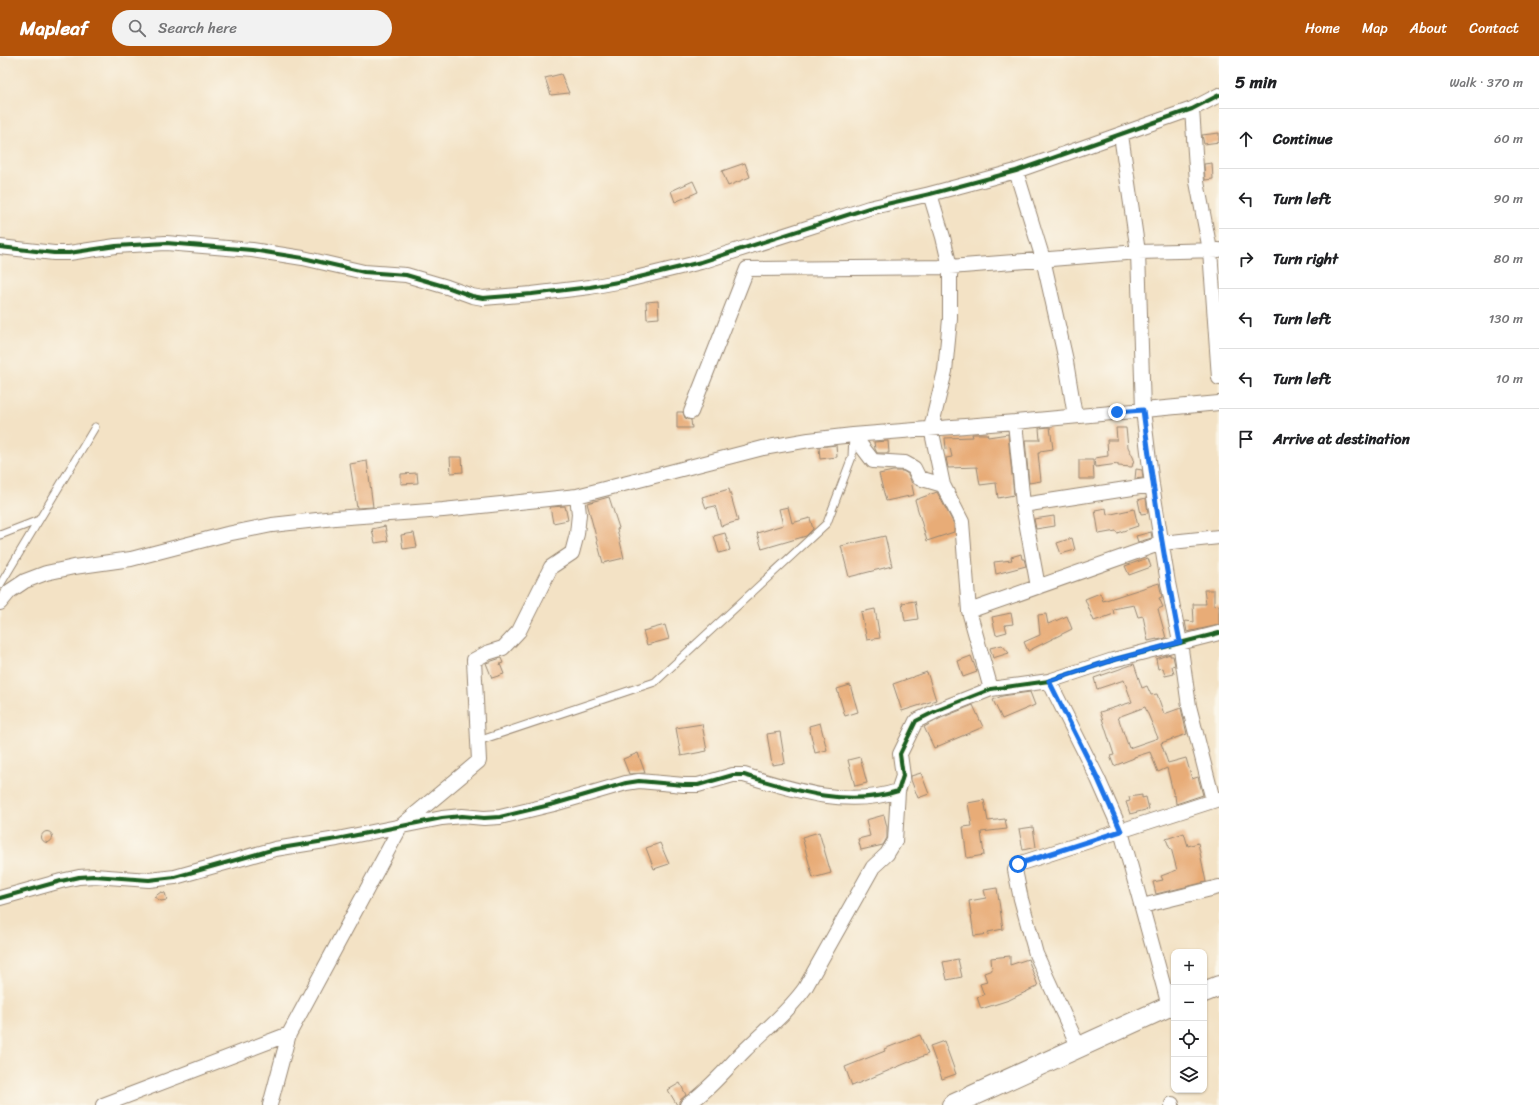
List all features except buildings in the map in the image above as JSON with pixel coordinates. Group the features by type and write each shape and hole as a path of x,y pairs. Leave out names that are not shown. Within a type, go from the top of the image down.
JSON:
{"street":[{"path":"0,247 54,253 69,253 116,246 166,243 252,250 303,258 364,272 406,276 447,286 472,296 483,298 532,294 623,281 701,262 869,208 1016,172 1192,109 1219,95"},
{"path":"1192,109 1198,182 1214,250 1219,378"},
{"path":"1079,1048 1036,954 1021,899 1015,870 1018,864 1216,800 1189,706 1180,642 1168,582 1152,484 1143,410 1138,252 1121,135"},
{"path":"1016,172 1043,260 1064,356 1075,416"},
{"path":"930,194 950,267 950,319 945,371 931,428 943,484 962,522 969,611 991,689"},
{"path":"691,412 747,270 950,267 1138,252 1214,250"},
{"path":"0,603 10,591 25,581 46,573 74,567 131,560 227,534 272,525 334,518 443,510 577,496 763,448 809,440 1219,403"},
{"path":"1015,422 1023,505 1038,587"},
{"path":"853,435 873,461 905,463 914,468 919,478 943,484"},
{"path":"1023,505 1152,484"},
{"path":"270,1105 289,1034 401,826 480,761 474,660 503,648 519,631 552,567 572,553 577,534 577,496"},
{"path":"969,611 1162,543 1219,537"},
{"path":"687,1105 701,1096 745,1050 794,1003 805,988 873,866 887,854 895,841 898,791 903,776 900,754 916,721 952,703 991,689 1049,681 1113,660 1180,642 1219,634"},
{"path":"1049,681 1098,779 1121,831 1171,1002"},
{"path":"0,898 61,880 79,877 94,876 149,880 175,877 275,850 337,840 442,818 462,816 484,818 500,817 554,804 626,783 640,781 698,785 733,774 744,775 813,794 845,798 884,796 898,791"},
{"path":"1142,906 1219,887"},
{"path":"1207,991 1219,986"},
{"path":"952,1105 1171,1005"},
{"path":"103,1105 289,1034"}],"lane":[{"path":"0,585 95,427"},
{"path":"478,741 655,682 827,523 852,458 853,435"},
{"path":"0,535 40,520"}],"cycle path":[{"path":"0,247 54,253 69,253 116,246 166,243 252,250 303,258 364,272 406,275 472,296 483,298 590,287 623,281 701,262 869,208 930,194 1016,171 1192,109 1219,95"},
{"path":"0,898 79,877 94,876 149,880 175,877 275,849 337,839 442,818 462,816 484,818 500,817 554,804 626,783 639,781 698,785 733,775 744,775 820,795 859,798 879,796 898,791 903,776 900,754 916,721 938,710 991,689 1049,681 1113,660 1219,633"}],"route":[{"path":"1018,864 1121,831 1098,779 1049,681 1113,660 1180,642 1168,582 1152,484 1143,410 1117,412"}]}
